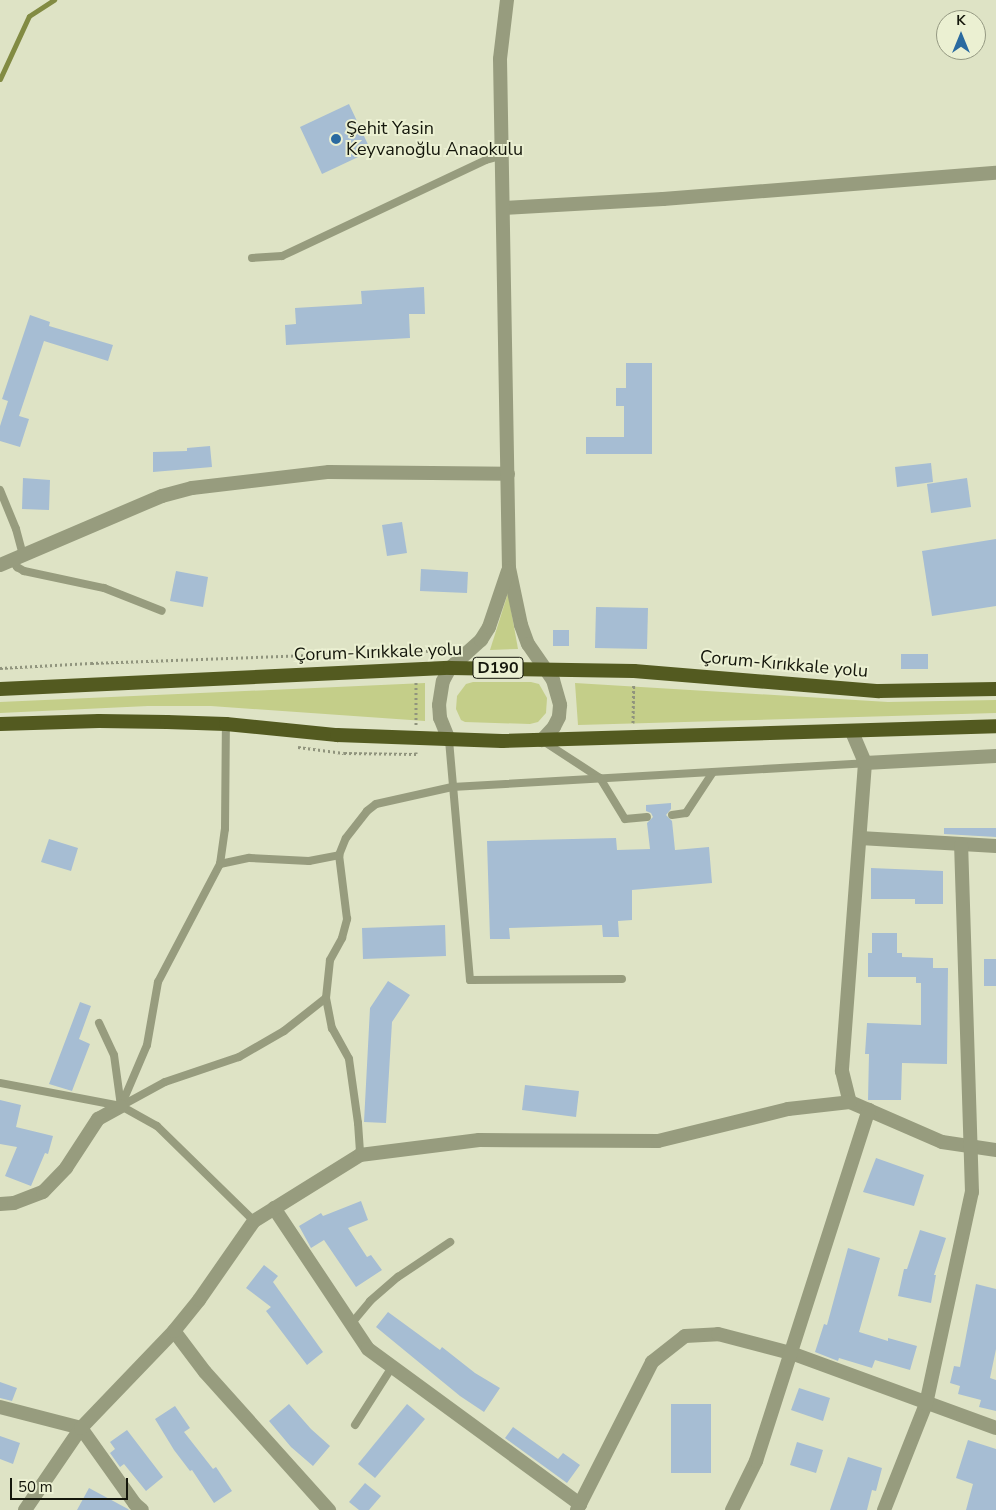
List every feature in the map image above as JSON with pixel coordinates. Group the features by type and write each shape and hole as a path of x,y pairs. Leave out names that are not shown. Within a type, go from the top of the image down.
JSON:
{"highway":[{"name":"Çorum-Kırıkkale yolu","path":"0,689 450,668 546,668 634,671 879,691 996,689"},
{"path":"0,724 100,721 226,724 337,735 449,740 542,740 852,732 996,726"}],"street":[{"path":"507,0 500,59 500,156 503,208 510,568 520,626 528,644 546,668 557,690 560,705 554,727 542,740"},
{"path":"503,208 663,199 996,173"},
{"path":"12,560 162,496 192,488 329,472 508,474"},
{"path":"449,740 442,724 439,705 443,681 450,668 481,640 489,627 510,568"},
{"path":"850,1102 842,1071 865,763 852,732"},
{"path":"865,763 996,756"},
{"path":"860,838 996,846"},
{"path":"884,1510 926,1404 972,1192 961,845"},
{"path":"24,1510 81,1428 174,1331 199,1300 254,1221 360,1155 480,1140 658,1141 788,1109 850,1102 942,1142 996,1150"},
{"path":"0,1204 14,1203 43,1192 66,1168 98,1119 121,1106"},
{"path":"732,1510 756,1461 869,1110"},
{"path":"274,1208 368,1349 578,1507 652,1362 685,1336 718,1334 791,1353 926,1404 996,1428"},
{"path":"174,1331 205,1372 329,1510"},
{"path":"0,1407 81,1428 137,1508"}],"lane":[{"path":"252,258 282,256 486,160 500,156"},
{"path":"0,490 16,528 12,560 17,567 24,571 104,588 162,611"},
{"path":"121,1106 147,1044 158,982 220,864 225,829 226,724"},
{"path":"449,740 470,980 622,978"},
{"path":"542,740 600,778 625,819 647,817"},
{"path":"360,1155 358,1123 349,1059 332,1028 326,998 330,960 342,938 347,919 339,855 346,838 367,810 376,804 452,787 865,763"},
{"path":"672,815 686,813 713,772"},
{"path":"220,864 249,858 309,861 339,855"},
{"path":"121,1106 165,1082 239,1057 284,1031 326,998"},
{"path":"99,1023 114,1055 121,1106"},
{"path":"0,1083 121,1106 156,1126 254,1221"},
{"path":"351,1324 370,1301 391,1283 450,1242"},
{"path":"355,1424 392,1367"}],"path":[{"path":"0,668 441,650 459,641"},
{"path":"633,737 634,671"}],"green space":[{"path":"508,593 518,649 490,650"},
{"path":"473,682 531,682 539,684 547,698 546,713 538,722 530,724 465,722 461,720 456,709 457,696 466,684"},
{"path":"425,683 425,721 211,706 148,706 0,713 0,702"},
{"path":"575,683 888,702 996,700 996,713 578,725"}],"building":[{"name":"Şehit Yasin Keyvanoğlu Anaokulu","path":"349,104 371,151 322,174 300,127"},
{"path":"424,287 425,314 409,314 410,338 286,345 285,325 296,324 295,308 362,304 361,291"},
{"path":"30,315 50,322 49,326 113,345 108,361 44,341 19,416 29,419 20,447 0,441 0,426 8,401 2,399"},
{"path":"626,363 652,363 652,454 586,454 586,437 624,437 624,406 616,406 616,388 626,388"},
{"path":"210,446 212,467 153,472 153,452 187,451 187,448"},
{"path":"931,463 933,482 897,487 895,467"},
{"path":"23,478 50,480 49,510 22,509"},
{"path":"967,478 971,507 931,513 927,484"},
{"path":"402,522 407,553 387,556 382,525"},
{"path":"996,539 996,606 932,616 922,551"},
{"path":"421,569 468,572 467,593 420,591"},
{"path":"176,571 208,577 203,607 170,601"},
{"path":"596,607 648,608 647,649 595,648"},
{"path":"553,630 569,630 569,646 553,646"},
{"path":"901,654 928,654 928,669 901,669"},
{"path":"671,803 671,809 666,815 672,821 675,850 709,847 712,883 632,890 632,920 618,921 619,937 603,937 602,925 509,928 510,939 490,939 487,841 616,838 617,850 650,849 647,823 653,817 651,813 646,811 646,805"},
{"path":"944,828 996,828 996,837 944,834"},
{"path":"49,839 78,848 71,871 41,862"},
{"path":"871,868 943,871 943,904 915,904 915,899 871,899"},
{"path":"445,925 446,956 363,959 362,928"},
{"path":"872,933 897,933 897,953 902,953 902,957 933,958 933,968 948,968 947,1064 902,1063 901,1100 868,1100 869,1054 865,1054 867,1023 921,1025 921,983 916,983 916,977 868,977 868,953 872,953"},
{"path":"984,959 996,959 996,986 984,986"},
{"path":"388,981 410,995 392,1022 386,1123 364,1122 370,1008"},
{"path":"80,1002 91,1006 79,1039 90,1044 72,1091 49,1084"},
{"path":"525,1085 579,1091 576,1117 522,1110"},
{"path":"0,1100 21,1105 16,1127 53,1136 48,1154 45,1153 31,1186 5,1176 17,1147 0,1144"},
{"path":"876,1158 924,1175 914,1206 863,1192"},
{"path":"361,1201 368,1220 348,1228 367,1257 371,1255 382,1270 356,1287 324,1240 311,1248 299,1226 321,1213 323,1216"},
{"path":"920,1230 946,1238 934,1275 936,1275 931,1303 898,1296 904,1269 907,1269"},
{"path":"848,1248 880,1258 859,1332 888,1341 888,1338 917,1346 910,1370 875,1360 872,1368 839,1358 838,1361 815,1352 824,1324 827,1325"},
{"path":"264,1265 278,1276 273,1282 323,1352 307,1365 266,1311 271,1307 246,1288"},
{"path":"976,1284 996,1289 996,1349 990,1378 996,1380 996,1411 979,1407 981,1400 958,1394 960,1386 950,1383 954,1366 960,1367"},
{"path":"388,1312 440,1350 442,1347 475,1373 500,1388 484,1412 460,1396 376,1327"},
{"path":"0,1382 17,1388 12,1401 0,1398"},
{"path":"799,1388 830,1398 823,1421 791,1410"},
{"path":"289,1404 311,1429 330,1446 313,1466 291,1447 269,1421"},
{"path":"407,1404 425,1419 375,1478 358,1464"},
{"path":"671,1404 711,1404 711,1473 671,1473"},
{"path":"175,1406 190,1428 184,1432 213,1469 216,1467 232,1491 214,1503 192,1470 190,1471 174,1450 155,1419"},
{"path":"513,1427 558,1459 563,1453 580,1465 567,1483 505,1438"},
{"path":"127,1430 163,1477 146,1491 124,1464 120,1467 110,1453 115,1449 110,1442"},
{"path":"0,1436 20,1443 13,1464 0,1459"},
{"path":"968,1440 996,1449 996,1510 966,1510 973,1484 956,1478"},
{"path":"797,1442 823,1450 816,1473 790,1465"},
{"path":"848,1457 882,1468 876,1491 872,1490 867,1510 830,1510"},
{"path":"365,1483 381,1496 369,1510 359,1510 349,1502"},
{"path":"89,1488 128,1509 129,1510 77,1510"}],"waterway":[{"path":"0,79 29,16 54,0"}],"place":[{"name":"Şehit Yasin Keyvanoğlu Anaokulu","path":"336,139"}]}
